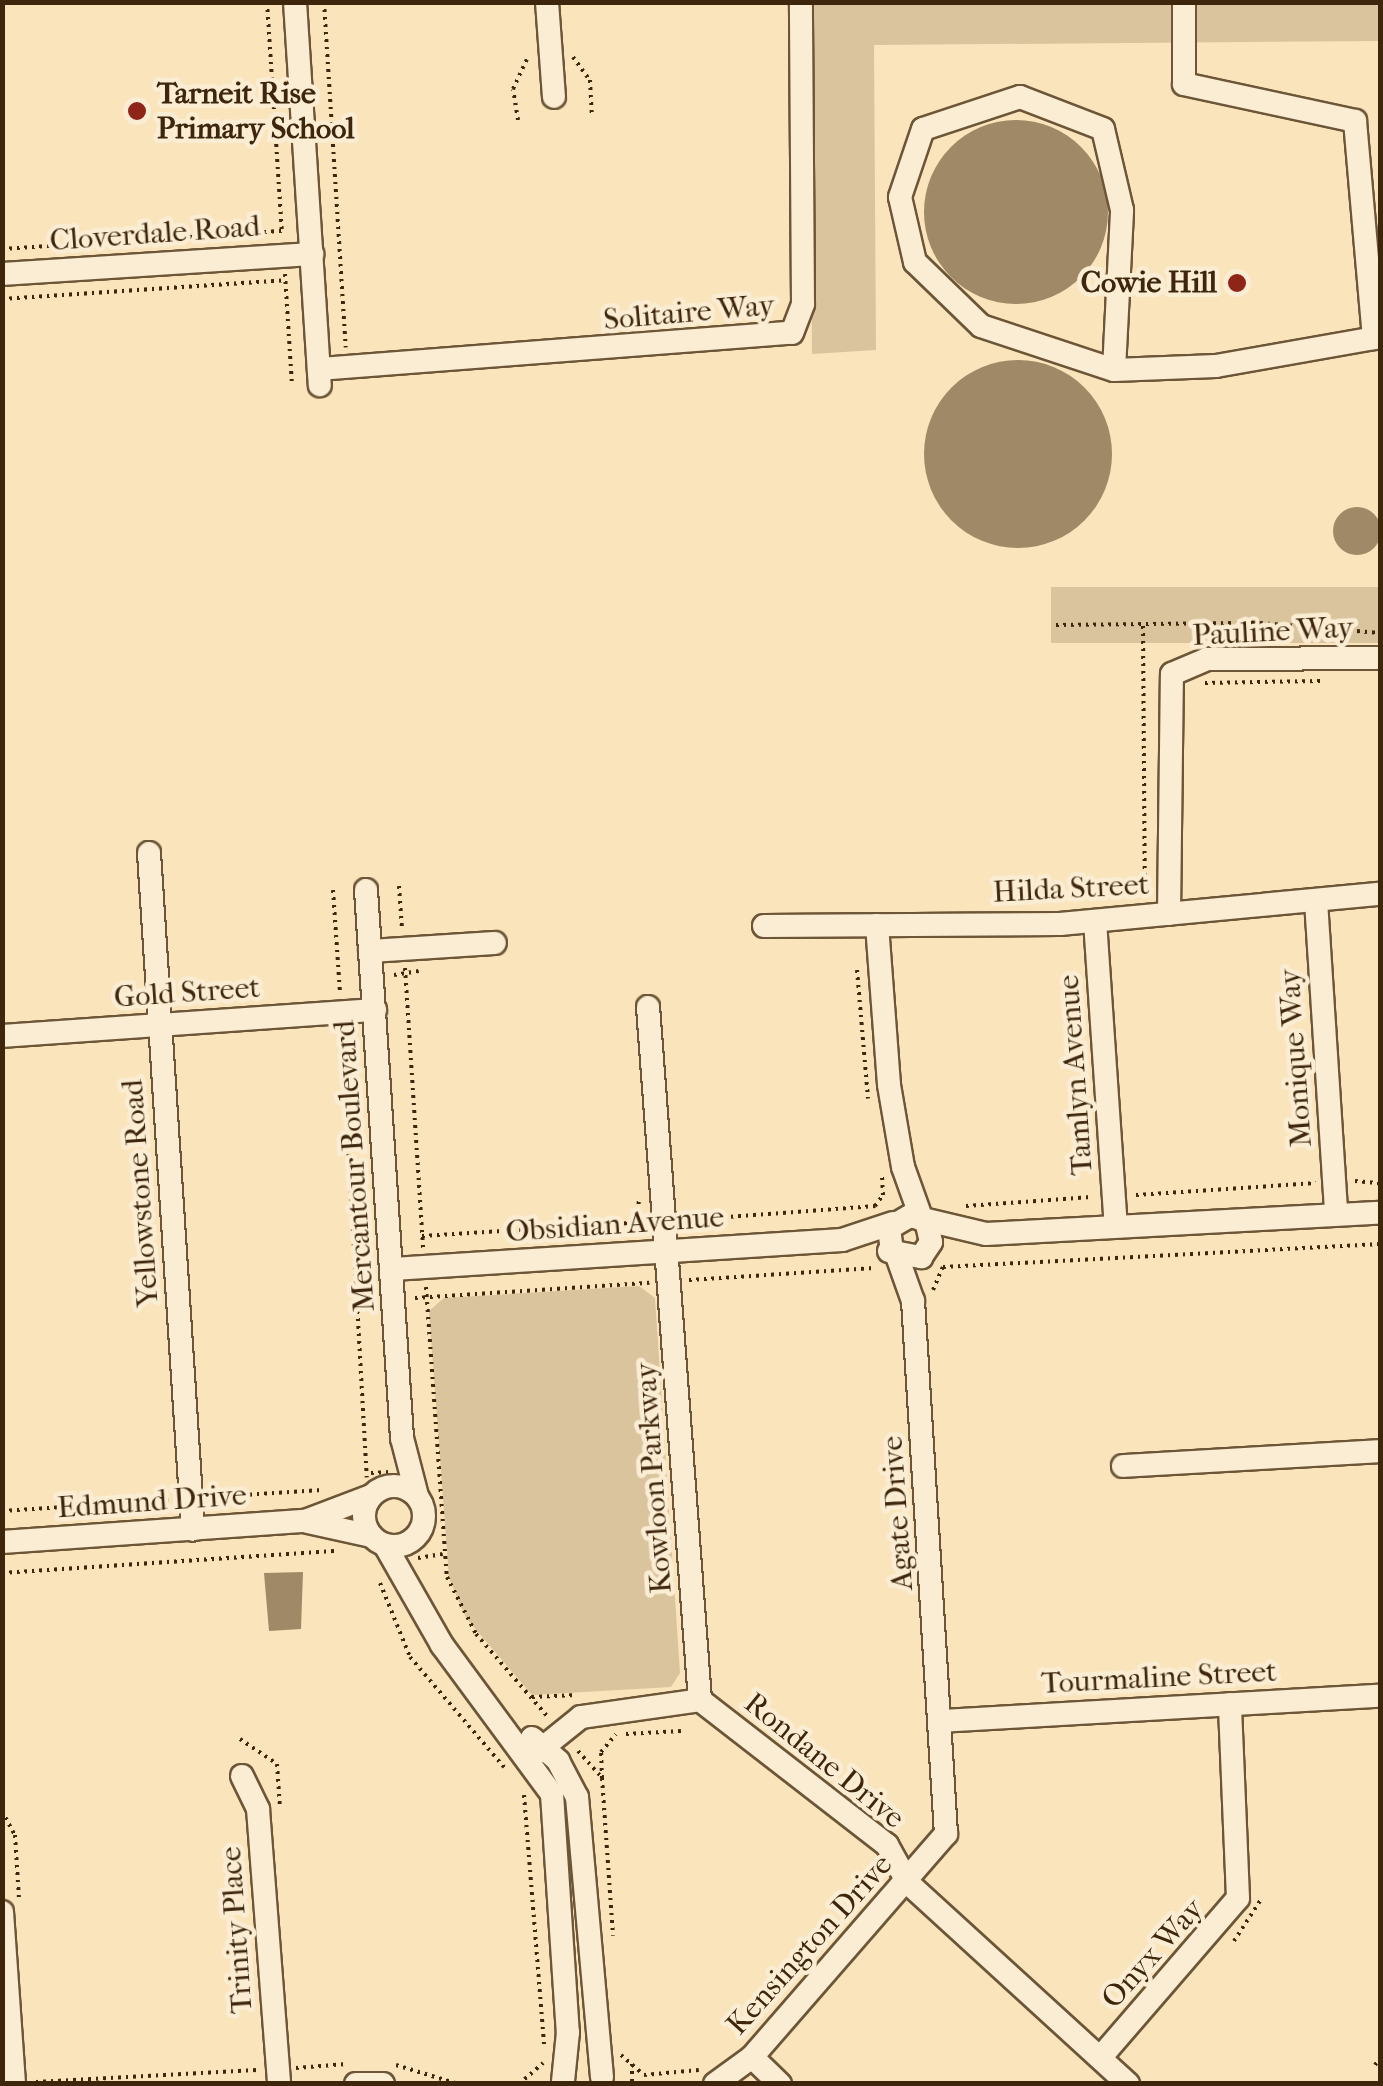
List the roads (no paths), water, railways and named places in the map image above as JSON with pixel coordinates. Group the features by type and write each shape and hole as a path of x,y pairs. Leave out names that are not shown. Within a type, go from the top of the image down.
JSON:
{"street":[{"path":"296,2 312,254"},
{"path":"548,2 554,96"},
{"name":"Solitaire Way","path":"312,254 319,377 347,357 792,333 803,304 801,2"},
{"path":"1114,370 1122,210 1103,129 1020,96 923,130 900,197 915,262 981,326 1114,370 1216,366 1377,337 1355,121 1184,84 1184,2"},
{"name":"Cloverdale Road","path":"2,274 312,254"},
{"name":"Pauline Way","path":"1160,900 1172,674 1207,660 1380,658"},
{"name":"Yellowstone Road","path":"149,853 193,1530"},
{"name":"Mercantour Boulevard","path":"366,890 402,1438 417,1496"},
{"name":"Hilda Street","path":"764,926 1095,920 1160,900 1316,900 1380,894"},
{"name":"Monique Way","path":"1316,900 1336,1212"},
{"name":"Tamlyn Avenue","path":"1095,920 1116,1226"},
{"path":"877,925 896,1221 889,1259"},
{"path":"370,951 495,943"},
{"name":"Kowloon Parkway","path":"648,1007 700,1700"},
{"name":"Gold Street","path":"2,1036 374,1010"},
{"path":"892,1167 924,1222"},
{"path":"896,1221 924,1222 986,1234 1380,1212"},
{"name":"Obsidian Avenue","path":"392,1270 842,1240 896,1221"},
{"name":"Agate Drive","path":"924,1222 941,1721"},
{"path":"923,1255 986,1234"},
{"name":"Obsidian Avenue","path":"842,1240 889,1259 923,1255"},
{"name":"Agate Drive","path":"889,1259 924,1302"},
{"name":"Mercantour Boulevard","path":"368,1492 402,1438"},
{"path":"1123,1466 1380,1452"},
{"path":"305,1521 368,1492 399,1487 417,1496 424,1520 416,1536 417,1594"},
{"path":"368,1492 364,1521 378,1548 417,1594 442,1646 497,1712 544,1745 577,1797 607,2081 580,2071 561,2083"},
{"path":"305,1521 378,1548 416,1536"},
{"name":"Edmund Drive","path":"2,1542 305,1521"},
{"name":"Tourmaline Street","path":"941,1721 1380,1696"},
{"name":"Rondane Drive","path":"544,1745 588,1715 700,1700 887,1845 908,1883 1128,2084"},
{"name":"Onyx Way","path":"1100,2058 1238,1898 1230,1704"},
{"name":"Kensington Drive","path":"712,2075 752,2057 908,1883 946,1834 941,1721"},
{"path":"544,1745 553,1798 568,2032 561,2083"},
{"name":"Trinity Place","path":"242,1776 258,1809 278,2076"},
{"path":"2,1912 16,2084"},
{"path":"752,2057 780,2084"},
{"path":"358,2074 381,2073"}],"place":[{"name":"Tarneit Rise Primary School","path":"137,111"},
{"name":"Cowie Hill","path":"1237,283"}]}
